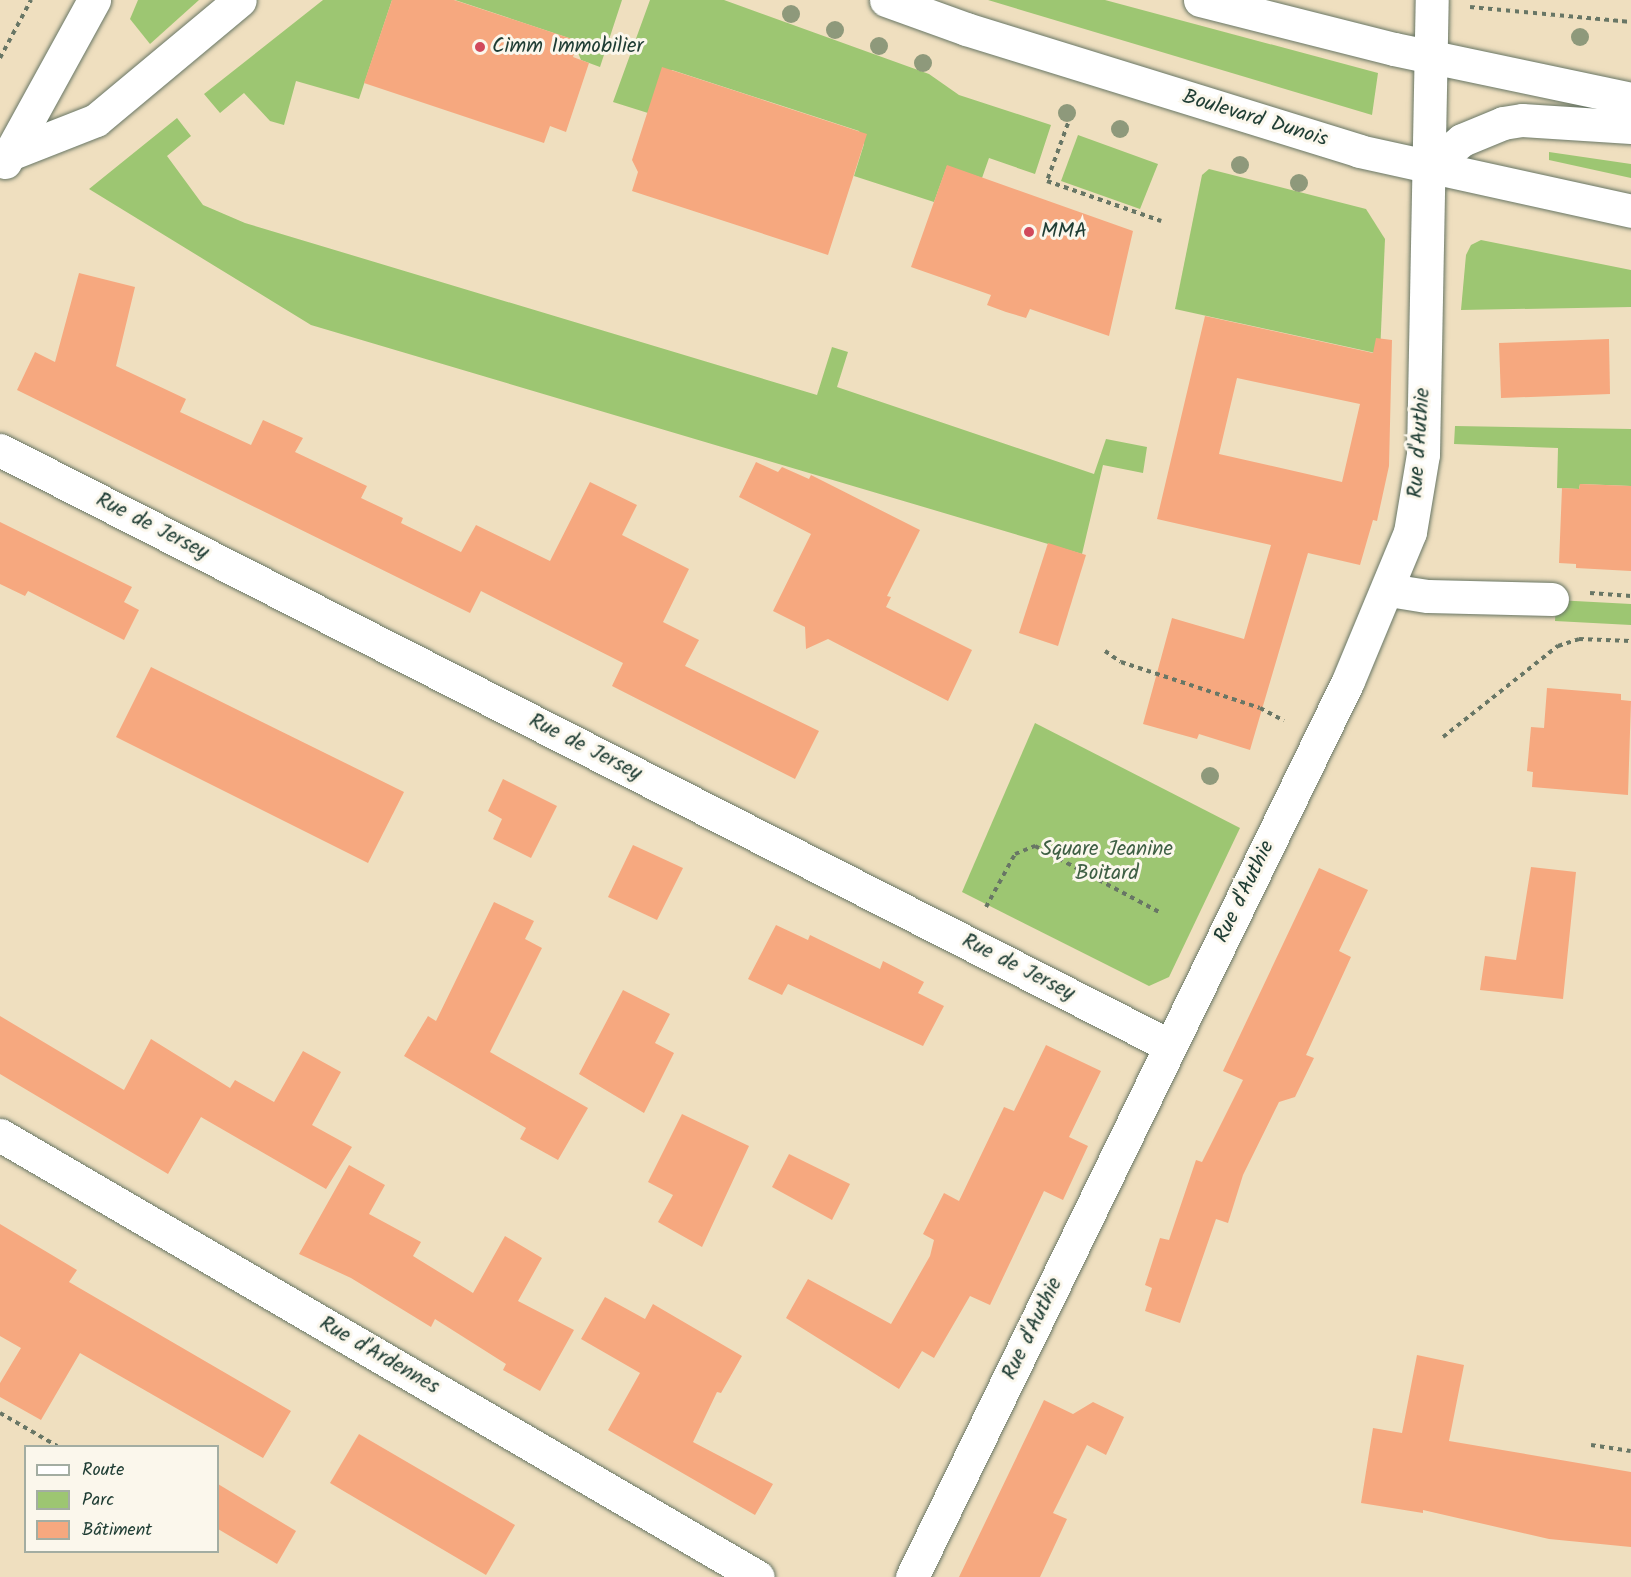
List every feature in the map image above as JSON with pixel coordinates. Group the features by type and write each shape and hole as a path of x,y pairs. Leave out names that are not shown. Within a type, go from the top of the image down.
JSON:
{"street":[{"path":"6,161 94,0"},
{"path":"6,161 96,120 240,0"},
{"name":"Boulevard Dunois","path":"886,0 966,29 1181,96 1429,168 1631,211"},
{"path":"1200,0 1430,56 1631,99"},
{"path":"1430,56 1446,3"},
{"name":"Rue d'Authie","path":"912,1577 1389,590 1410,532 1423,454 1430,56"},
{"path":"1429,168 1462,140 1503,123 1522,120 1631,128"},
{"name":"Rue de Jersey","path":"0,450 1170,1046"},
{"path":"1389,590 1428,596 1552,599"},
{"name":"Rue d'Ardennes","path":"0,1135 758,1577"}],"path":[{"path":"0,58 31,0"},
{"path":"1446,3 1631,22"},
{"path":"1071,115 1047,181 1161,222"},
{"path":"1443,737 1558,646 1579,639 1631,641"},
{"path":"1105,651 1121,662 1260,708 1286,723"},
{"path":"984,910 1015,854 1035,846 1161,913"},
{"path":"0,1413 55,1445"},
{"path":"1591,1445 1631,1451"}],"green space":[{"path":"138,0 199,0 150,44 130,19"},
{"path":"323,0 392,0 359,99 296,81 284,125 270,121 244,93 220,113 204,94"},
{"path":"455,0 622,0 600,67 581,60 576,48 578,41"},
{"path":"650,0 724,0 929,74 959,95 1051,125 1035,174 989,158 982,178 947,166 934,202 854,176 864,144 859,131 672,70 660,76 648,113 613,102"},
{"path":"988,0 1105,0 1378,73 1372,115"},
{"path":"177,118 191,136 167,156 203,205 245,223 817,395 832,347 848,352 837,387 1094,474 1106,439 1147,447 1143,473 1103,465 1082,554 311,325 89,189"},
{"path":"1078,135 1158,164 1140,209 1061,181"},
{"path":"1549,152 1631,164 1631,178 1549,160"},
{"path":"1209,169 1366,209 1385,239 1380,354 1175,309 1202,175"},
{"path":"1481,240 1631,270 1631,307 1461,310 1466,255 1471,245"},
{"path":"1455,426 1631,429 1631,486 1580,484 1579,489 1557,488 1558,448 1454,444"},
{"path":"1556,600 1631,604 1631,625 1555,621"},
{"name":"Square Jeanine Boitard","path":"1035,723 1240,828 1169,977 1149,986 962,892"}],"building":[{"path":"392,0 454,0 578,41 573,57 589,63 566,132 550,126 544,143 364,83"},
{"path":"662,67 867,134 828,255 632,191 638,172 632,160"},
{"path":"947,165 1133,231 1109,336 1030,309 1026,318 1006,312 987,305 991,295 911,267"},
{"path":"79,273 135,287 116,366 186,399 180,412 251,445 263,420 303,438 295,452 367,486 361,498 403,518 401,523 461,552 476,525 550,561 590,482 637,505 622,535 689,569 663,622 699,640 685,666 819,731 795,779 612,686 623,663 481,591 470,613 17,390 35,352 55,362"},
{"path":"1205,316 1373,353 1376,338 1392,340 1389,466 1377,521 1373,520 1360,565 1308,553 1250,750 1199,734 1197,739 1143,724 1172,618 1244,639 1271,545 1157,519","holes":["1237,378 1360,404 1342,482 1219,454"]},
{"path":"1609,339 1610,394 1501,398 1499,343"},
{"path":"756,462 778,472 782,467 809,479 811,475 920,530 887,596 891,597 886,607 972,650 948,701 828,639 806,649 805,627 773,611 811,534 739,497"},
{"path":"1580,484 1631,486 1631,571 1576,568 1576,564 1559,563 1562,488 1579,489"},
{"path":"0,522 132,587 124,602 139,610 124,640 28,591 25,596 0,584"},
{"path":"1048,543 1086,555 1058,646 1019,633"},
{"path":"151,667 404,792 368,863 116,737"},
{"path":"1547,688 1621,694 1621,700 1631,701 1628,795 1532,787 1533,772 1527,771 1531,727 1544,728"},
{"path":"503,779 557,806 531,858 493,839 502,819 488,811"},
{"path":"633,845 683,868 657,920 608,897"},
{"path":"1531,867 1576,872 1563,999 1480,990 1485,956 1516,960"},
{"path":"1319,868 1368,890 1339,951 1351,957 1306,1055 1314,1058 1295,1097 1279,1102 1243,1175 1228,1223 1216,1219 1180,1323 1145,1311 1152,1288 1145,1285 1160,1238 1169,1240 1196,1160 1202,1162 1243,1080 1223,1071"},
{"path":"494,902 534,921 525,939 542,948 490,1052 588,1108 558,1160 520,1139 526,1128 404,1056 428,1016 436,1021"},
{"path":"776,925 808,940 810,935 880,969 883,961 924,982 918,993 944,1006 923,1046 788,984 782,995 748,979"},
{"path":"623,990 670,1014 655,1043 674,1053 644,1113 579,1074"},
{"path":"0,1016 124,1090 151,1039 230,1088 235,1080 274,1102 303,1051 341,1072 312,1125 352,1147 326,1189 201,1117 168,1174 0,1074"},
{"path":"1046,1045 1101,1071 1069,1137 1088,1146 1063,1200 1044,1191 990,1305 970,1296 934,1358 922,1351 899,1389 786,1318 808,1279 891,1324 930,1256 934,1240 923,1234 944,1193 959,1201 1004,1107 1014,1111"},
{"path":"682,1114 749,1146 702,1247 658,1222 673,1195 648,1182"},
{"path":"789,1154 850,1184 832,1220 772,1187"},
{"path":"349,1165 385,1185 369,1214 421,1242 413,1256 473,1293 505,1236 542,1258 518,1301 574,1330 540,1391 503,1370 506,1364 435,1319 431,1327 351,1278 299,1254"},
{"path":"0,1224 77,1270 69,1282 291,1411 263,1458 80,1353 41,1420 0,1397 0,1383 21,1348 0,1336"},
{"path":"605,1297 645,1319 653,1304 742,1356 721,1393 717,1392 693,1442 773,1484 755,1515 608,1430 640,1373 581,1339"},
{"path":"1417,1355 1464,1365 1449,1441 1631,1472 1631,1547 1549,1539 1423,1510 1423,1513 1361,1503 1373,1428 1402,1433"},
{"path":"1044,1400 1073,1414 1093,1402 1124,1417 1106,1455 1087,1445 1053,1513 1067,1519 1040,1577 959,1577"},
{"path":"359,1434 515,1525 486,1575 330,1483"},
{"path":"219,1485 296,1531 277,1564 219,1530"}],"place":[{"name":"Cimm Immobilier","path":"480,47"},
{"name":"MMA","path":"1029,232"}]}
